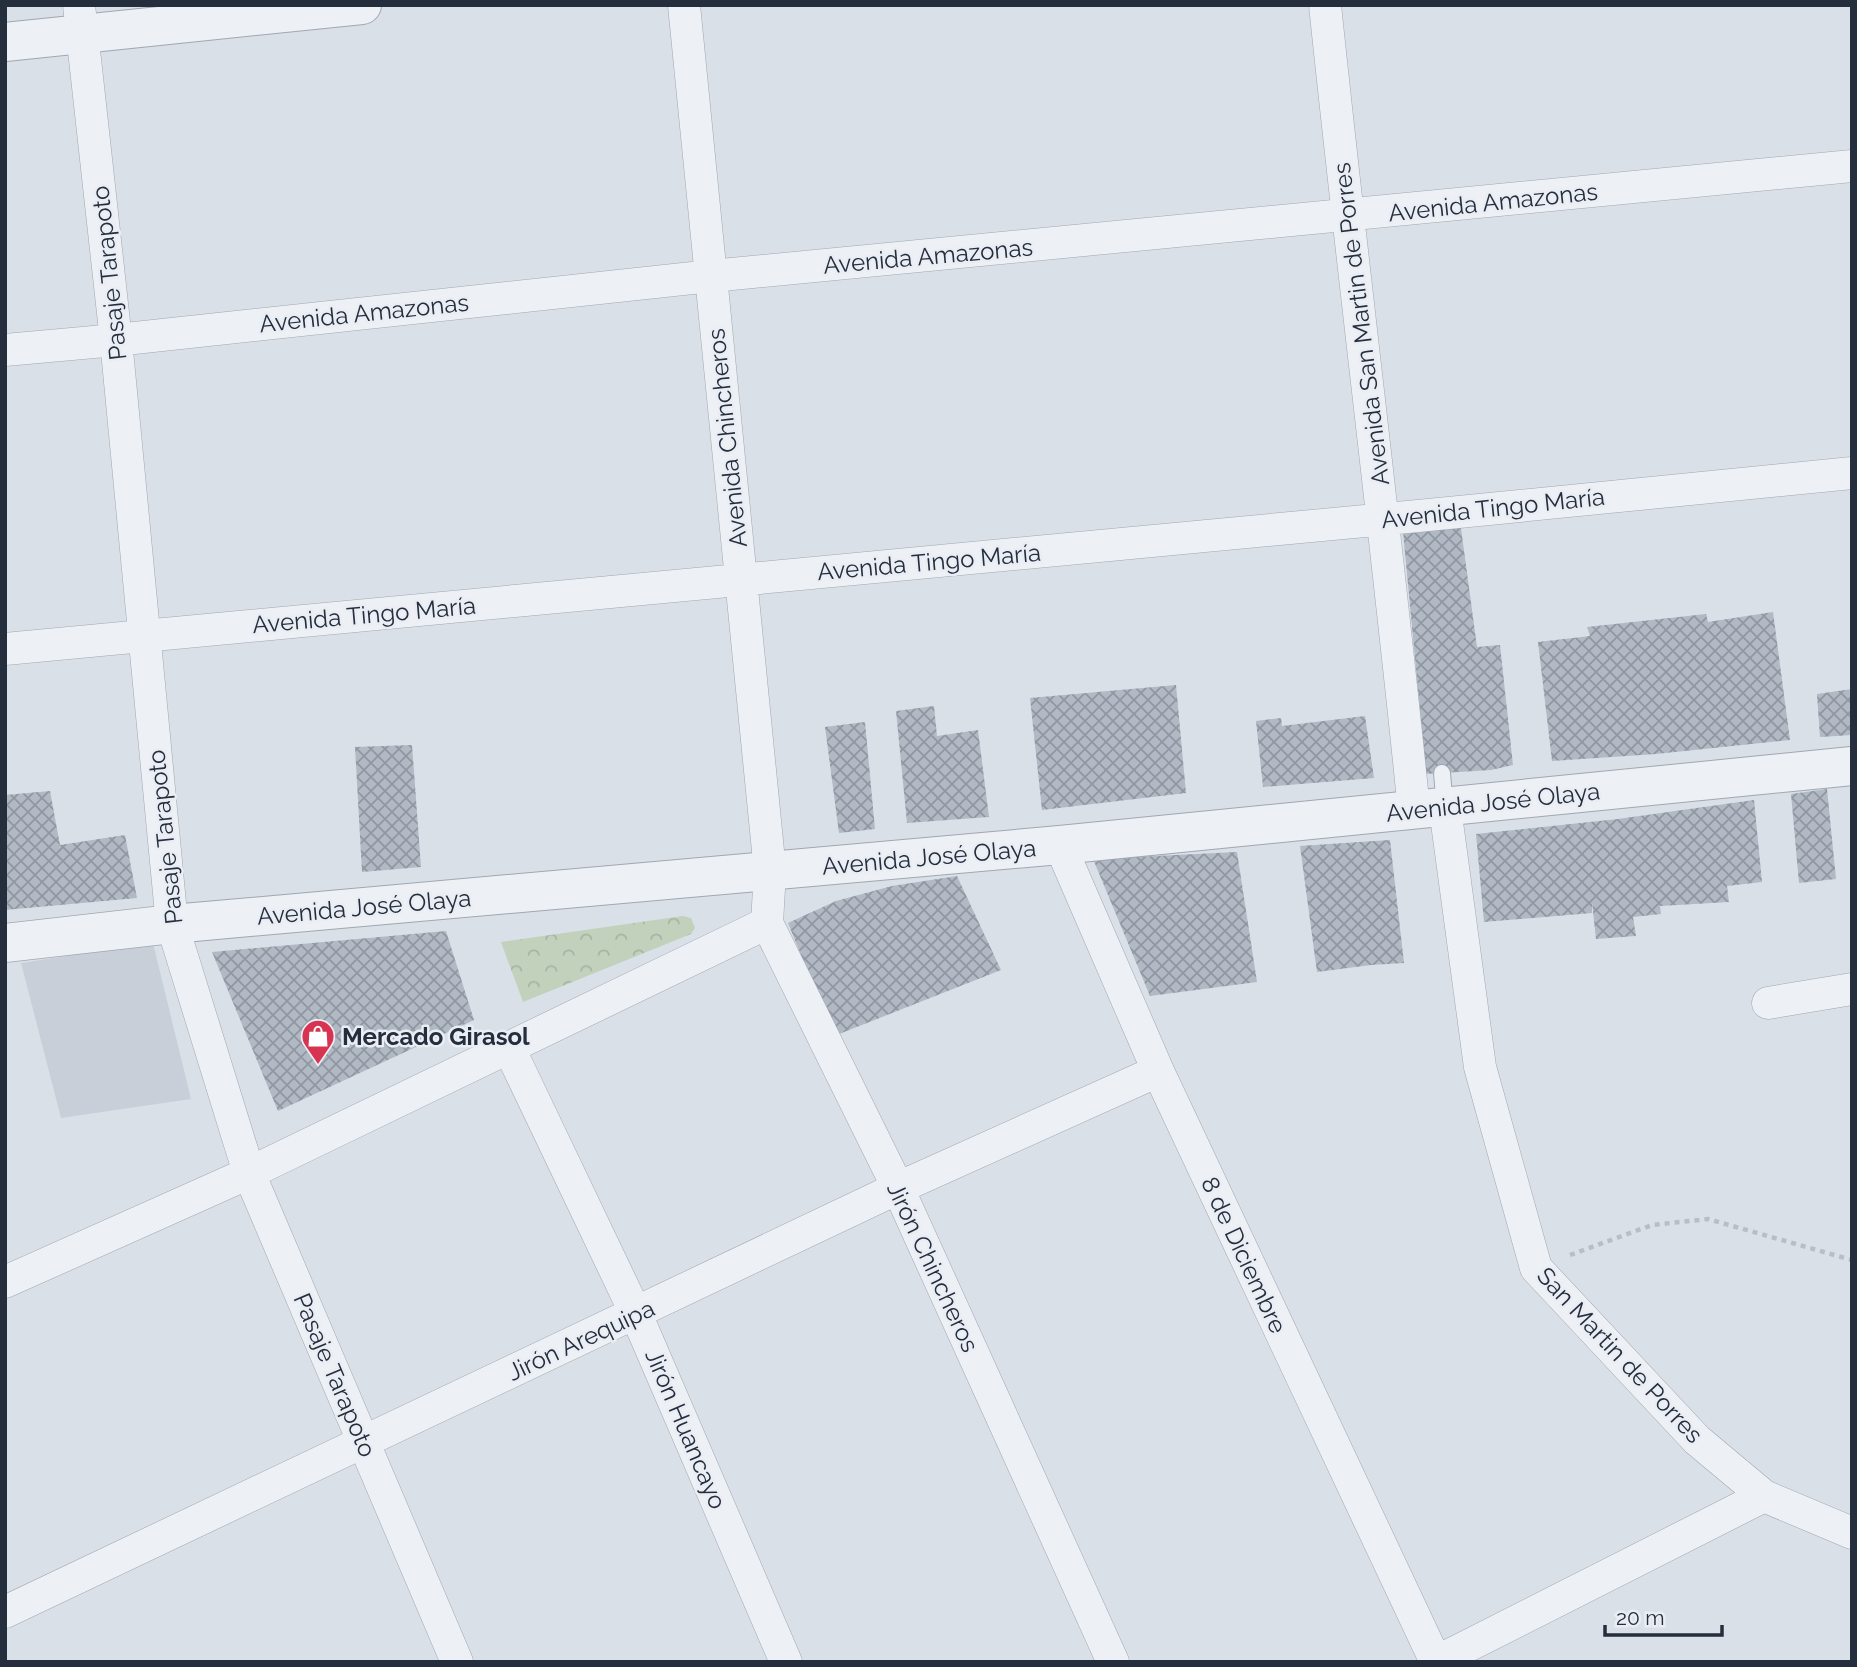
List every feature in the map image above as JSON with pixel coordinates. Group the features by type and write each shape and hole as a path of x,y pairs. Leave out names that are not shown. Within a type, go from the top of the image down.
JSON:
{"street":[{"path":"5,42 81,20 362,5"},
{"name":"Avenida Chincheros","path":"684,5 770,871"},
{"name":"Avenida San Martin de Porres","path":"1325,5 1347,216 1384,519 1397,561 1427,786"},
{"name":"Pasaje Tarapoto","path":"81,20 116,340 172,924 249,1173 457,1662"},
{"name":"Avenida Amazonas","path":"5,350 711,276 1852,166"},
{"name":"Avenida Tingo María","path":"5,649 1384,519 1419,523 1852,473"},
{"name":"Avenida José Olaya","path":"5,943 172,924 1060,845 1427,786 1852,766"},
{"name":"San Martin de Porres","path":"1427,786 1480,1067 1536,1268 1697,1440 1764,1496 1852,1533"},
{"name":"8 de Diciembre","path":"1060,845 1158,1071 1436,1662"},
{"name":"Jirón Chincheros","path":"770,871 767,923 898,1188 1112,1662"},
{"path":"5,1282 249,1173 767,923"},
{"path":"1768,1003 1852,989"},
{"name":"Jirón Huancayo","path":"509,1048 636,1314 786,1662"},
{"name":"Jirón Arequipa","path":"5,1612 898,1188 1158,1071"},
{"path":"1436,1662 1764,1496"}],"path":[{"path":"1536,1268 1652,1225 1708,1219 1852,1261"}],"shaded area":[{"path":"153,943 191,1099 61,1118 21,963"}],"green space":[{"path":"683,916 691,918 695,928 691,934 523,1002 501,942"}],"building":[{"path":"1460,521 1477,647 1500,645 1513,765 1491,770 1426,774 1403,532"},
{"path":"1773,612 1790,740 1656,754 1552,761 1538,642 1590,636 1587,627 1706,614 1708,622"},
{"path":"1176,685 1186,793 1042,810 1030,698"},
{"path":"1852,689 1852,735 1820,737 1817,694"},
{"path":"934,706 937,736 978,730 989,817 907,823 896,711"},
{"path":"1365,716 1374,778 1263,787 1256,721 1281,718 1282,726"},
{"path":"865,722 875,829 839,833 825,727"},
{"path":"412,745 421,867 362,872 355,747"},
{"path":"1827,789 1836,879 1799,883 1791,794"},
{"path":"50,791 60,845 125,835 137,898 5,910 5,795"},
{"path":"1754,800 1762,882 1727,886 1729,902 1660,906 1661,914 1633,917 1636,936 1596,939 1592,902 1592,913 1484,922 1476,834 1618,819"},
{"path":"1390,840 1404,963 1317,972 1300,846"},
{"path":"1237,852 1257,982 1150,996 1093,859"},
{"path":"957,876 1001,970 834,1036 788,923 836,901 892,886"},
{"name":"Mercado Girasol","path":"446,931 474,1020 278,1111 212,952"}],"place":[{"name":"Mercado Girasol","path":"318,1066"}]}
